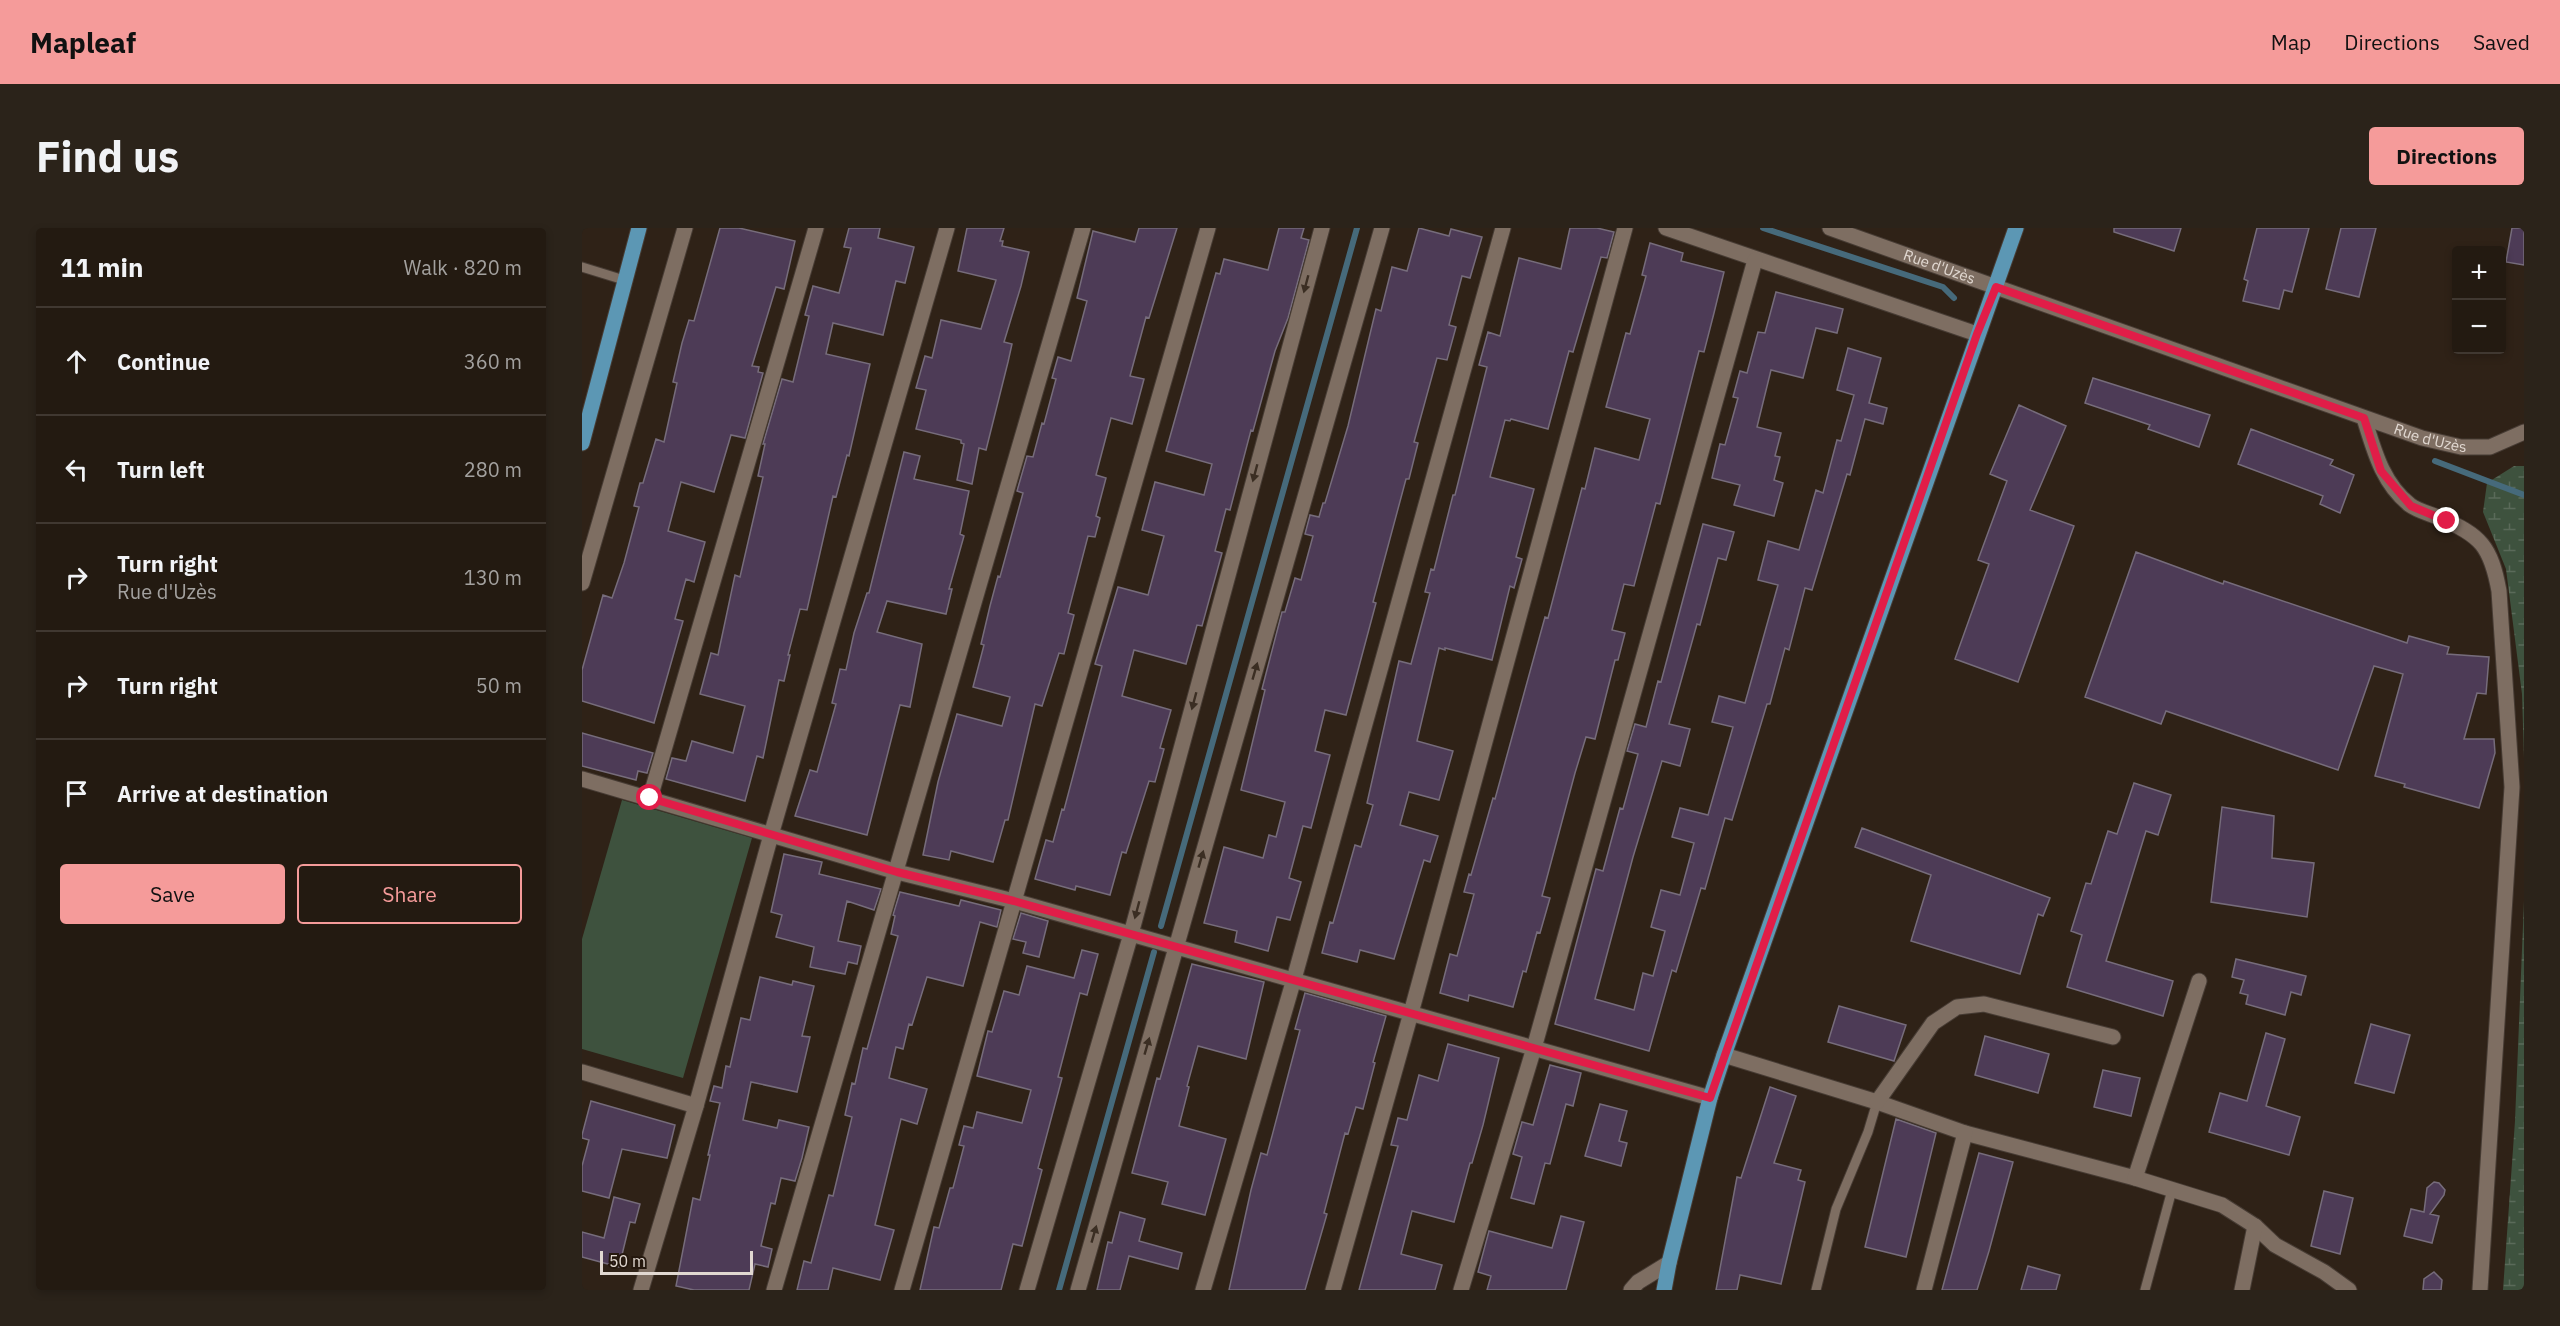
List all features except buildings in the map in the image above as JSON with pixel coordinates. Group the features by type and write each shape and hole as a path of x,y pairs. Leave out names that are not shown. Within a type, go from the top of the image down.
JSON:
{"main road":[{"path":"582,443 639,228"},
{"path":"1664,1290 1710,1098 1724,1055 2016,228"}],"street":[{"path":"582,583 685,228"},
{"path":"650,798 816,228"},
{"path":"641,1290 696,1106 771,835 947,228"},
{"path":"774,1290 1083,228"},
{"path":"902,1290 1208,228"},
{"path":"1027,1290 1131,934 1322,228"},
{"path":"1078,1290 1382,228"},
{"path":"1203,1290 1294,979 1503,228"},
{"path":"1333,1290 1625,228"},
{"path":"1666,228 1977,334"},
{"name":"Rue d'Uzès","path":"1830,228 2422,438 2461,447 2490,447 2524,432"},
{"path":"1461,1290 1534,1048 1755,260"},
{"path":"2364,418 2381,471 2411,506 2447,521 2483,543 2494,564 2499,591 2512,787 2480,1290"},
{"path":"582,779 897,872 1014,901 1710,1098"},
{"path":"2135,1178 2199,981"},
{"path":"1876,1102 1933,1023 1957,1007 1984,1004 2113,1036"},
{"path":"1724,1055 1876,1102 1965,1133 2135,1178 2222,1205 2255,1226 2275,1245 2324,1272 2349,1290"},
{"path":"582,1072 696,1106"},
{"path":"1924,1290 1965,1133"},
{"path":"2242,1290 2255,1226"},
{"path":"1630,1290 1638,1282 1669,1263"}],"lane":[{"path":"582,267 624,280"},
{"path":"1816,1290 1836,1209 1868,1132 1876,1102"},
{"path":"2145,1290 2172,1190"}],"green space":[{"path":"2514,466 2524,466 2524,758 2522,694 2506,569 2483,512 2487,483"},
{"path":"622,800 752,838 683,1078 582,1049 582,939"},
{"path":"2524,901 2524,1290 2503,1290 2515,1121"}],"waterway":[{"path":"1161,926 1357,228"},
{"path":"1763,228 1943,287 1954,298"},
{"path":"2435,461 2524,495"},
{"path":"1059,1290 1154,952"}],"route":[{"path":"650,798 897,872 1014,901 1710,1098 1977,334 1996,287 2364,418 2381,471 2411,506 2447,521"}]}
